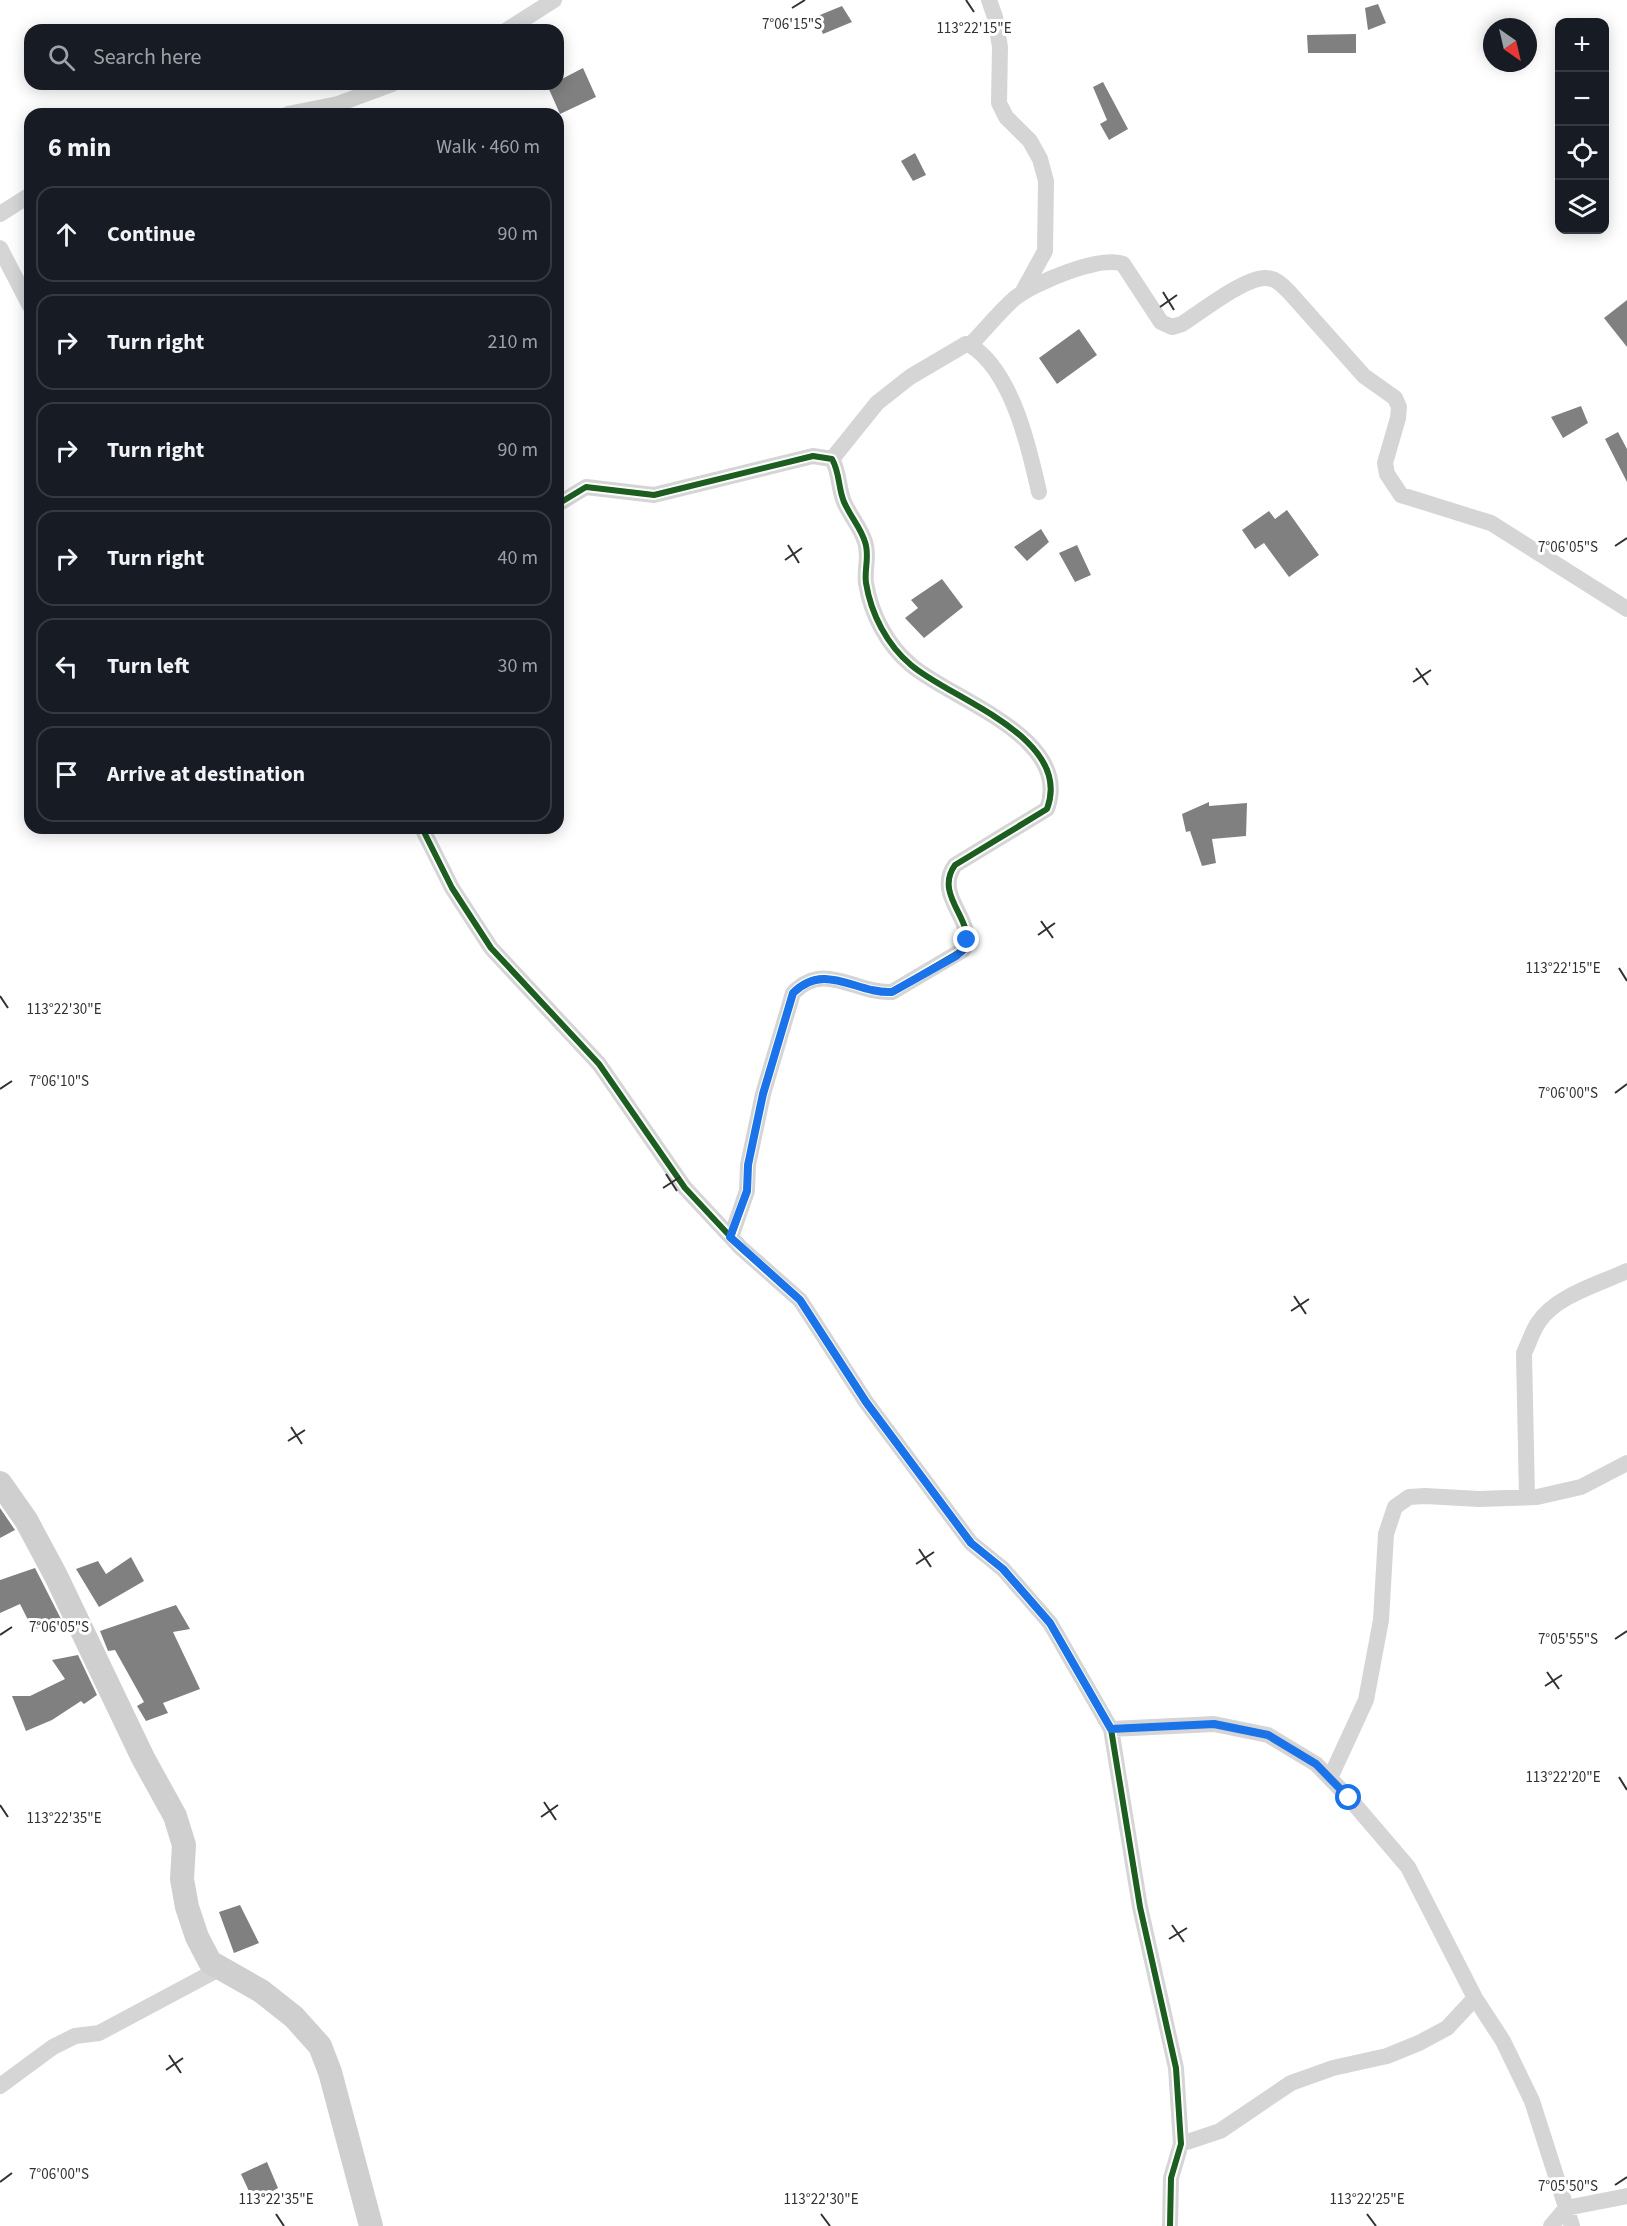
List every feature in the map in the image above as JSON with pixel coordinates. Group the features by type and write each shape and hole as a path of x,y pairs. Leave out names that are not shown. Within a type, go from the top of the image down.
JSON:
{"street":[{"path":"516,24 554,0"},
{"path":"970,345 1022,294 1045,251 1046,182 1040,159 1030,141 1006,117 999,102 999,46 995,17 989,0"},
{"path":"319,108 339,104 376,90"},
{"path":"0,214 24,199"},
{"path":"0,248 24,294"},
{"path":"1022,294 1077,270 1116,262 1128,270 1161,322 1172,327 1182,324 1250,282 1269,278 1280,282 1364,376 1395,398 1398,418 1385,463 1387,474 1401,495 1491,523 1627,609"},
{"path":"832,459 877,403 910,378 966,344 988,362 1013,400 1040,492"},
{"path":"564,500 586,487 654,495 813,456 832,459"},
{"path":"730,1237 747,1191 748,1165 763,1094 793,993 802,983 828,978 892,992 956,956 963,950 967,940 966,932 950,895 950,872 955,865 1040,816 1047,809 1050,800 1048,774 1024,738 990,712 950,691 911,665 878,622 866,582 868,554 865,540 843,500 839,472 832,459"},
{"path":"425,834 452,888 491,948 599,1064 685,1188 730,1237 800,1300 866,1402 971,1543 1003,1569 1050,1623 1111,1729 1140,1907 1176,2068 1181,2144 1171,2178 1170,2226"},
{"path":"1527,1497 1524,1353 1538,1322 1552,1307 1627,1271"},
{"path":"1330,1778 1366,1700 1381,1620 1386,1534 1395,1507 1409,1497 1479,1499 1527,1497 1581,1487 1627,1463"},
{"path":"0,1483 26,1520 51,1566 143,1758 175,1816 184,1845 182,1879 187,1907 197,1937 210,1962 261,1991 294,2017 320,2046 330,2072 371,2226"},
{"path":"1111,1729 1214,1724 1268,1735 1316,1764 1330,1778 1408,1867 1475,1998 1503,2041 1532,2101 1572,2226"},
{"path":"1,2081 60,2043 75,2036 99,2033 219,1969"},
{"path":"1181,2144 1220,2131 1291,2083 1333,2068 1387,2056 1419,2043 1447,2028 1475,1998"},
{"path":"1551,2226 1566,2208 1627,2196"}],"building":[{"path":"1378,4 1386,23 1368,30 1365,8"},
{"path":"842,6 852,22 823,34 815,17"},
{"path":"1356,34 1356,53 1308,53 1307,35"},
{"path":"583,68 596,97 564,112 564,108 557,108 549,90 564,90 564,78"},
{"path":"1103,82 1128,129 1109,140 1100,124 1107,120 1093,87"},
{"path":"915,153 926,175 913,181 901,161"},
{"path":"1627,300 1627,347 1604,318"},
{"path":"1079,329 1097,355 1057,384 1039,358"},
{"path":"1581,406 1588,423 1563,438 1551,417"},
{"path":"1618,432 1627,449 1627,482 1605,439"},
{"path":"1287,510 1319,555 1289,577 1264,543 1255,549 1242,530 1269,511 1275,519"},
{"path":"1041,529 1049,542 1027,561 1014,547"},
{"path":"1077,545 1091,575 1075,582 1059,553"},
{"path":"942,579 963,607 924,638 905,618 918,608 911,600"},
{"path":"1209,802 1209,806 1247,803 1246,836 1212,839 1216,863 1202,866 1190,831 1186,832 1182,814"},
{"path":"0,1508 15,1530 0,1538"},
{"path":"131,1557 144,1581 99,1607 76,1569 98,1561 106,1574"},
{"path":"35,1568 61,1619 33,1630 20,1604 0,1613 0,1580"},
{"path":"176,1605 190,1629 173,1632 200,1689 163,1703 168,1713 146,1721 137,1706 144,1702 115,1650 108,1651 100,1631"},
{"path":"78,1655 97,1695 84,1704 81,1701 52,1720 26,1731 12,1696 30,1696 65,1679 52,1660"},
{"path":"240,1905 259,1943 234,1953 219,1912"},
{"path":"267,2162 278,2188 254,2202 241,2174"}],"cycle path":[{"path":"564,500 586,487 654,495 813,456 832,459 844,502 865,542 868,595 881,628 902,657 911,665 1004,723 1026,741 1043,761 1051,784 1047,809 955,865 949,877 949,888 966,930 967,940 963,950 892,992 878,991 841,981 817,979 793,993 763,1094 748,1165 747,1191 731,1237"},
{"path":"425,834 452,888 491,948 599,1064 685,1188 741,1248 800,1300 866,1402 971,1543 1003,1569 1050,1623 1111,1729 1140,1907 1176,2068 1181,2144 1171,2178 1170,2226"}],"route":[{"path":"967,940 966,946 956,956 892,992 882,992 828,978 802,983 793,993 763,1094 748,1165 747,1191 730,1237 800,1300 866,1402 971,1543 1003,1569 1050,1623 1111,1729 1214,1724 1268,1735 1316,1764 1349,1798"}]}
